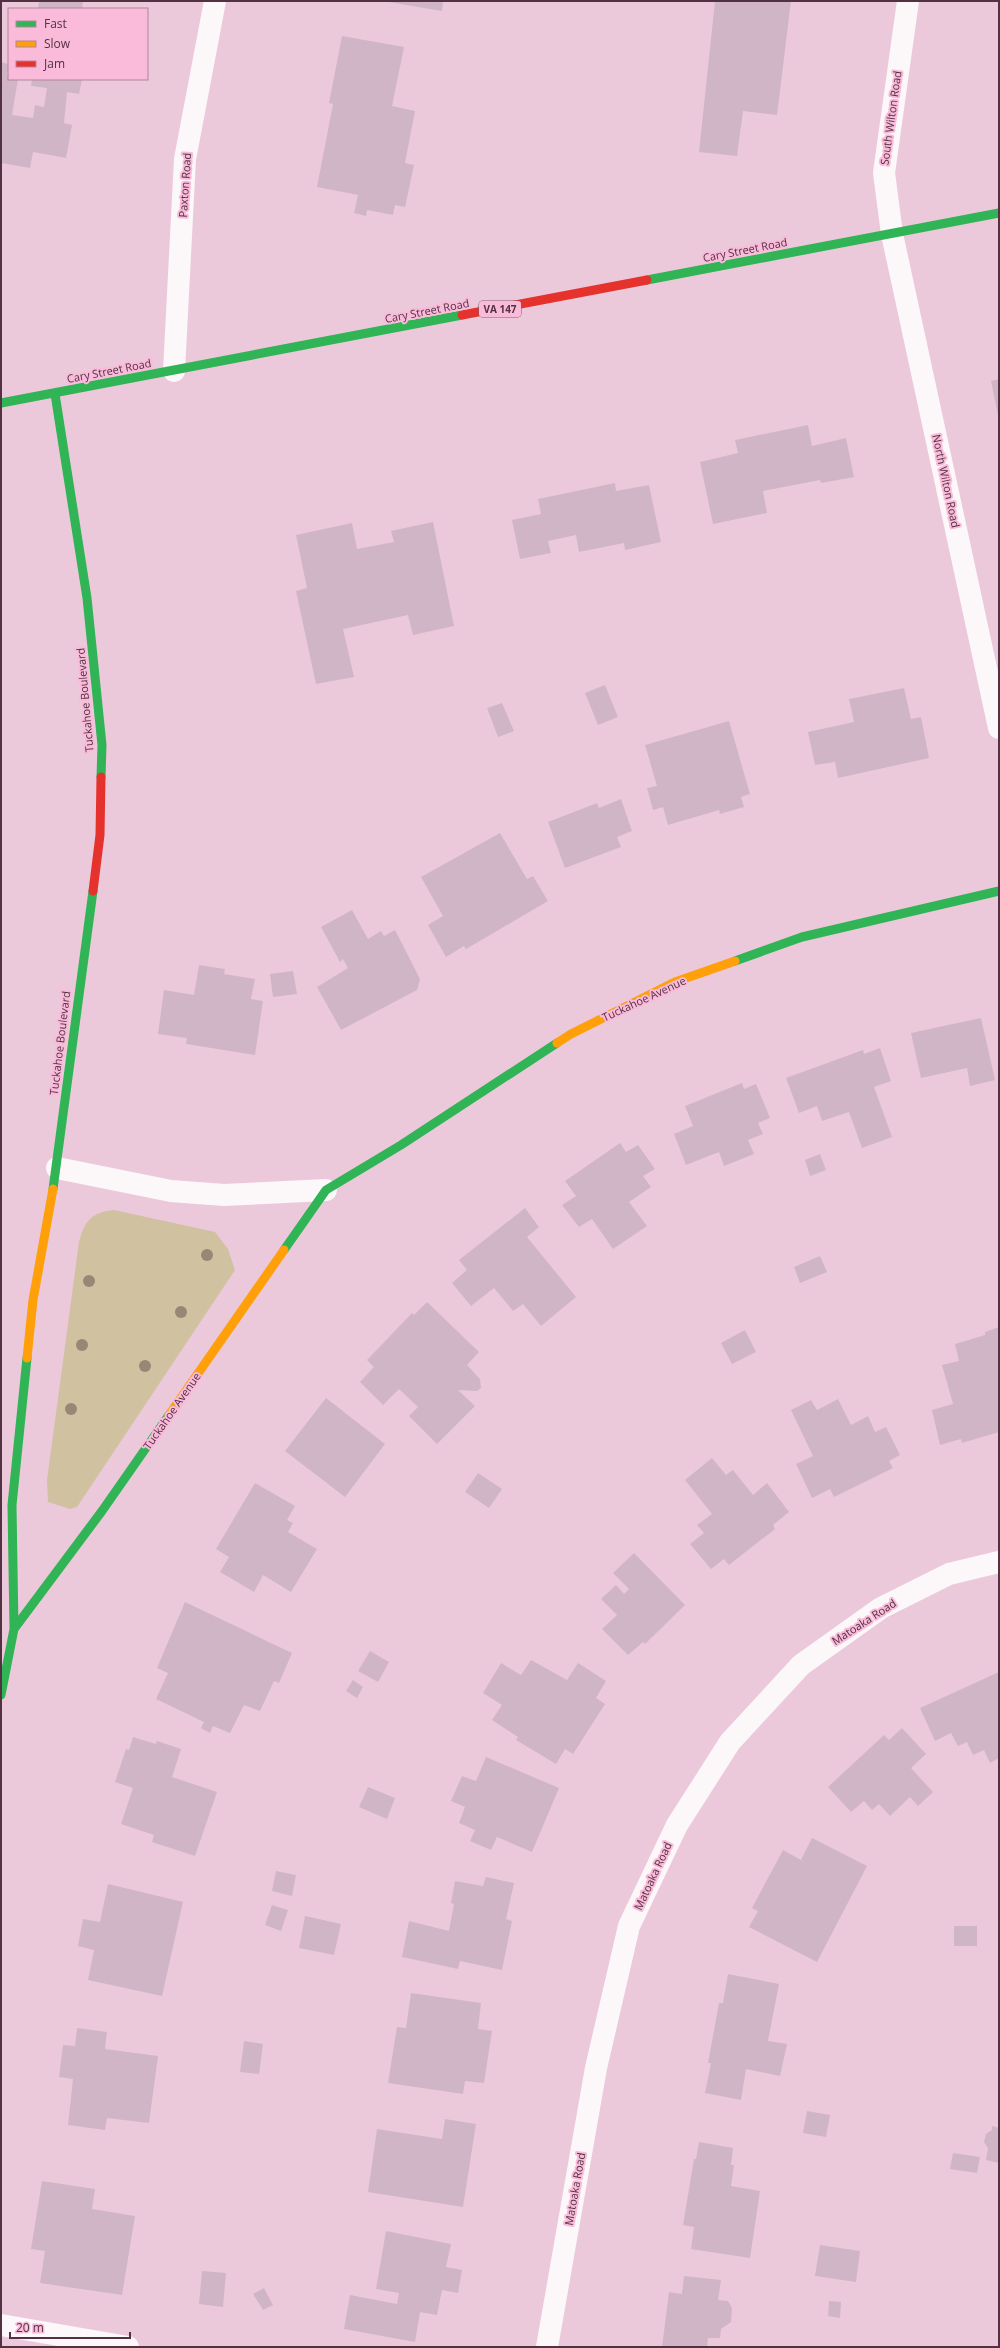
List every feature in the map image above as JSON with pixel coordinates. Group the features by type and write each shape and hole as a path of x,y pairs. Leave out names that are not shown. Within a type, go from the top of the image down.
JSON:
{"street":[{"name":"Paxton Road","path":"174,371 185,159 215,1"},
{"name":"South Wilton Road","path":"892,234 884,173 908,1"},
{"name":"Cary Street Road","path":"1,403 55,394 999,213"},
{"name":"North Wilton Road","path":"892,234 999,728"},
{"name":"Tuckahoe Boulevard","path":"1,1695 14,1629 12,1505 33,1300 57,1168 100,835 102,745 87,598 55,394"},
{"name":"Tuckahoe Avenue","path":"14,1629 102,1511 326,1190 401,1145 571,1034 675,982 802,937 999,891"},
{"name":"Tuckahoe Avenue","path":"57,1168 171,1191 224,1195 326,1190"},
{"name":"Matoaka Road","path":"546,2347 596,2068 629,1926 677,1826 730,1742 801,1665 882,1608 949,1574 999,1562"},
{"path":"1,2325 128,2347"}],"shaded area":[{"path":"114,1210 215,1232 228,1249 235,1270 77,1507 70,1509 48,1502 47,1480 79,1242 83,1228 90,1219 100,1213"}],"building":[{"path":"39,1 83,1 82,8 38,8"},
{"path":"383,1 443,1 442,11"},
{"path":"715,1 791,1 777,115 743,111 737,156 699,152"},
{"path":"342,36 404,47 392,106 415,111 405,163 414,165 405,207 395,205 393,215 367,210 366,216 354,213 358,195 317,187 333,104 329,103"},
{"path":"1,62 8,64 8,80 18,80 12,115 33,118 35,105 44,107 47,88 31,86 32,80 82,80 79,94 67,92 64,123 72,125 66,158 33,152 30,168 1,163"},
{"path":"999,379 999,415 998,415 991,381"},
{"path":"808,425 812,446 846,438 854,477 821,483 820,480 763,491 767,513 713,524 700,462 738,453 735,440"},
{"path":"615,483 616,491 649,485 661,542 625,550 624,543 579,552 576,535 548,541 551,553 520,559 512,520 541,514 538,499"},
{"path":"433,522 454,626 413,635 408,615 343,629 354,677 316,684 296,591 307,588 296,535 352,523 357,549 394,542 391,531"},
{"path":"605,685 618,717 598,725 585,693"},
{"path":"904,688 911,719 921,717 929,758 838,778 835,762 815,765 808,732 854,722 849,699"},
{"path":"502,703 514,731 498,737 487,708"},
{"path":"729,721 750,794 741,797 744,807 720,814 719,810 668,825 663,807 653,810 647,788 657,786 645,745"},
{"path":"621,799 632,831 617,837 621,847 565,868 548,822 597,803 599,808"},
{"path":"500,833 527,879 533,876 548,901 466,949 464,946 446,957 428,925 443,916 421,877"},
{"path":"352,910 368,939 381,931 384,936 395,930 420,979 417,990 341,1030 317,987 348,968 343,959 340,962 321,927"},
{"path":"199,965 225,969 224,974 255,979 251,999 263,1001 255,1055 186,1044 187,1038 158,1034 164,990 194,995"},
{"path":"293,971 297,994 273,997 270,974"},
{"path":"981,1018 995,1080 970,1086 967,1068 921,1078 911,1033"},
{"path":"880,1048 891,1081 874,1087 892,1137 862,1148 849,1112 822,1121 817,1106 799,1113 786,1078 863,1050 864,1054"},
{"path":"742,1083 744,1089 756,1084 770,1118 758,1123 763,1134 748,1140 754,1154 724,1166 719,1152 686,1165 674,1134 693,1126 685,1106"},
{"path":"620,1143 626,1152 638,1145 655,1169 643,1176 651,1187 629,1202 647,1226 613,1249 592,1219 579,1227 562,1205 576,1196 565,1181"},
{"path":"820,1154 826,1170 810,1176 805,1160"},
{"path":"525,1208 539,1227 527,1237 576,1297 541,1326 523,1304 513,1311 494,1288 471,1306 452,1283 467,1270 459,1260"},
{"path":"820,1256 827,1272 800,1283 794,1267"},
{"path":"427,1302 479,1352 467,1365 480,1379 481,1388 477,1391 458,1390 475,1406 437,1444 409,1416 418,1407 399,1389 383,1405 360,1382 374,1367 367,1360 412,1313 414,1315"},
{"path":"999,1327 999,1432 962,1443 961,1439 940,1445 932,1410 953,1404 942,1365 959,1361 955,1344 985,1335 985,1332"},
{"path":"745,1330 756,1352 732,1364 721,1343"},
{"path":"326,1398 385,1444 345,1497 285,1451"},
{"path":"838,1399 851,1425 868,1416 875,1432 886,1427 900,1455 889,1461 893,1468 834,1497 830,1489 812,1498 796,1464 813,1456 791,1410 811,1400 817,1410"},
{"path":"712,1458 726,1475 733,1470 753,1495 767,1483 789,1512 773,1525 775,1529 729,1565 724,1559 711,1569 690,1544 704,1533 697,1525 712,1514 685,1480"},
{"path":"478,1473 502,1489 489,1508 465,1492"},
{"path":"255,1483 295,1506 287,1520 293,1523 288,1532 317,1549 291,1592 263,1575 254,1592 220,1572 229,1557 216,1549"},
{"path":"634,1553 685,1605 645,1644 643,1642 628,1655 602,1629 617,1615 601,1599 616,1585 624,1594 629,1589 613,1573"},
{"path":"185,1602 292,1653 279,1683 274,1681 260,1711 244,1705 230,1733 213,1726 210,1733 201,1728 204,1722 156,1699 168,1673 157,1668"},
{"path":"370,1651 389,1662 378,1682 358,1671"},
{"path":"531,1660 567,1680 578,1663 606,1681 596,1698 605,1704 573,1754 565,1749 556,1764 516,1740 518,1737 492,1720 502,1705 483,1693 501,1663 521,1675"},
{"path":"999,1672 999,1758 990,1763 984,1750 973,1755 967,1742 958,1746 951,1733 935,1741 920,1708"},
{"path":"353,1680 363,1687 357,1698 346,1691"},
{"path":"902,1728 926,1754 911,1768 933,1792 918,1806 910,1797 890,1816 879,1804 872,1810 864,1801 851,1812 828,1787 884,1735 889,1740"},
{"path":"133,1737 156,1744 157,1741 181,1749 172,1777 217,1792 195,1856 152,1842 154,1835 121,1824 133,1788 115,1782 126,1749 129,1750"},
{"path":"486,1757 559,1788 532,1852 497,1837 491,1850 470,1841 475,1830 459,1823 465,1807 451,1801 462,1776 476,1781"},
{"path":"368,1787 395,1798 387,1819 359,1807"},
{"path":"812,1838 867,1866 817,1962 749,1927 758,1911 752,1908 783,1850 801,1860"},
{"path":"276,1871 296,1875 292,1896 272,1891"},
{"path":"486,1877 514,1883 506,1919 512,1921 502,1970 460,1961 458,1969 402,1957 409,1921 449,1931 454,1904 451,1903 455,1881 483,1886"},
{"path":"108,1884 183,1902 162,1996 88,1980 94,1950 78,1946 83,1919 100,1922"},
{"path":"272,1905 288,1910 281,1931 265,1925"},
{"path":"305,1916 341,1924 334,1955 299,1948"},
{"path":"954,1926 977,1926 977,1946 954,1946"},
{"path":"728,1974 779,1984 768,2041 787,2044 780,2076 746,2069 741,2100 705,2093 711,2063 708,2063 719,2003 723,2003"},
{"path":"411,1993 481,2003 478,2029 492,2031 484,2083 465,2081 463,2094 388,2083 397,2027 406,2028"},
{"path":"77,2028 107,2032 105,2049 158,2056 149,2123 107,2118 105,2130 68,2125 73,2079 59,2077 63,2045 75,2046"},
{"path":"244,2041 263,2044 259,2074 240,2072"},
{"path":"807,2111 830,2115 826,2137 803,2133"},
{"path":"445,2119 476,2124 463,2207 368,2192 377,2129 442,2139"},
{"path":"992,2126 999,2128 999,2163 986,2160 988,2148 984,2142 986,2134 992,2130"},
{"path":"699,2142 733,2148 731,2165 734,2165 731,2186 760,2191 750,2258 691,2249 694,2227 683,2225 694,2159 696,2159"},
{"path":"953,2153 980,2157 977,2173 950,2169"},
{"path":"42,2181 95,2189 92,2209 135,2216 122,2295 40,2283 45,2251 31,2249"},
{"path":"386,2231 451,2244 446,2267 462,2270 458,2293 442,2290 437,2315 420,2312 415,2342 344,2329 350,2295 397,2304 399,2293 376,2289"},
{"path":"820,2245 860,2251 856,2282 815,2276"},
{"path":"202,2271 226,2273 223,2307 199,2304"},
{"path":"684,2276 721,2280 718,2300 728,2301 732,2308 731,2322 721,2329 720,2338 708,2338 707,2347 662,2347 669,2292 682,2294"},
{"path":"264,2288 273,2305 263,2310 253,2294"},
{"path":"829,2301 841,2302 840,2318 828,2316"}],"traffic: fast":[{"path":"647,280 999,213"},
{"path":"1,403 462,315"},
{"path":"55,394 87,598 102,745 101,777"},
{"path":"53,1189 93,891"},
{"path":"735,961 802,937 999,891"},
{"path":"284,1250 326,1190 401,1145 557,1043"},
{"path":"1,1695 14,1629 12,1505 27,1358"},
{"path":"14,1629 102,1511 169,1415"}],"traffic: slow":[{"path":"557,1043 571,1034 675,982 735,961"},
{"path":"27,1358 33,1300 53,1189"},
{"path":"169,1415 284,1250"}],"traffic: jam":[{"path":"462,315 647,280"},
{"path":"93,891 100,835 101,777"}]}
